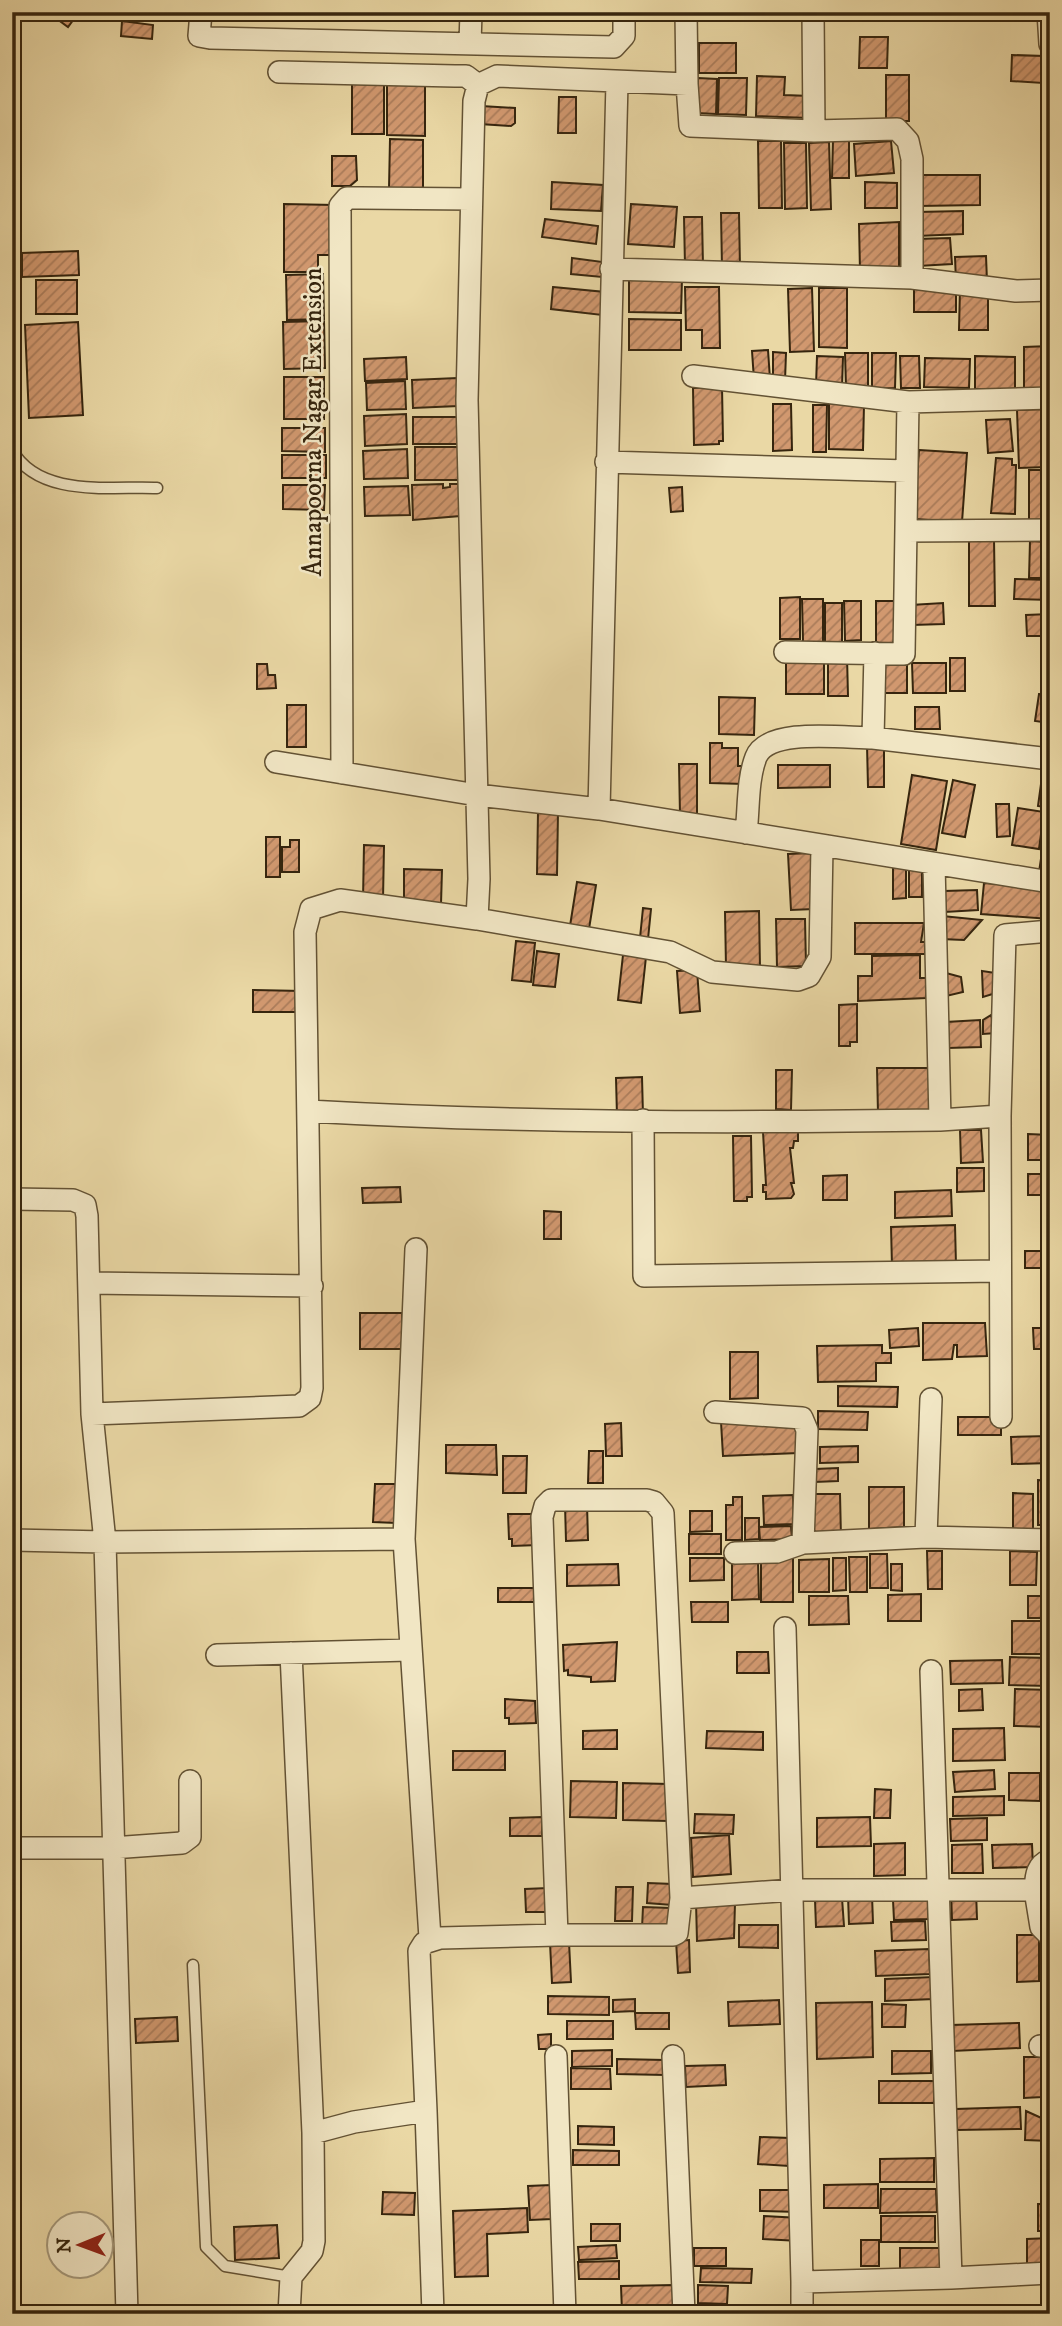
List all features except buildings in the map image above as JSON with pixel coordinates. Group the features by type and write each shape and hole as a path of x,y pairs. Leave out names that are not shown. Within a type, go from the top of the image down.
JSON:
{"street":[{"path":"201,12 199,36 210,38 614,47 624,36 624,12"},
{"path":"470,44 471,12"},
{"path":"686,12 690,125 814,131 897,129 908,141 912,159 912,278"},
{"path":"813,12 814,131"},
{"path":"1048,12 1050,44"},
{"path":"279,72 466,76 478,85"},
{"path":"478,85 497,76 687,84"},
{"path":"599,809 617,82"},
{"path":"477,919 477,795 467,400 474,101 478,85"},
{"name":"Annapoorna Nagar Extension","path":"342,773 340,206 347,198 471,199"},
{"path":"611,269 912,278 1016,291 1050,290"},
{"path":"694,376 908,402 1050,398"},
{"path":"785,652 904,654 908,402"},
{"path":"606,462 907,471"},
{"path":"906,531 1050,530"},
{"path":"873,738 875,653"},
{"path":"746,834 753,766 761,748 779,738 873,738 1050,759"},
{"path":"276,762 477,795 599,809 1050,882"},
{"path":"92,1415 299,1406 310,1398 312,1286 305,932 311,909 340,900 477,919 670,952 712,972 798,980 810,976 820,957 822,846"},
{"path":"934,864 940,1120"},
{"path":"1002,1417 999,1271 1005,935 1050,931"},
{"path":"308,1111 412,1117 643,1120 940,1120 1000,1116"},
{"path":"643,1120 644,1276 999,1271"},
{"path":"12,1199 74,1200 85,1205 92,1415 105,1542 111,1848 127,2314"},
{"path":"416,1249 404,1539 409,1650 430,1938 419,1951 433,2314"},
{"path":"89,1283 312,1286"},
{"path":"926,1537 931,1399"},
{"path":"715,1412 802,1418 807,1430 803,1543"},
{"path":"430,1938 677,1933 681,1898 663,1513 654,1502 648,1500 551,1500 545,1506 542,1517 558,1935"},
{"path":"735,1553 778,1552 803,1543 926,1537 1050,1539"},
{"path":"12,1540 105,1542 404,1539"},
{"path":"785,1628 802,2314"},
{"path":"217,1655 409,1650"},
{"path":"289,2314 291,2277 312,2251 313,2241 313,2133 291,1653"},
{"path":"931,1671 951,2278"},
{"path":"12,1848 111,1848 182,1843 190,1837 190,1781"},
{"path":"1050,1860 1037,1870 1035,1890 1041,1927 1050,1936"},
{"path":"681,1898 793,1890 1035,1890"},
{"path":"556,2056 565,2314"},
{"path":"673,2056 684,2314"},
{"path":"313,2133 355,2122 426,2111"},
{"path":"802,2282 1050,2273"}],"lane":[{"path":"12,450 18,459 41,479 62,484 157,488"},
{"path":"193,1965 206,2247 225,2266 291,2277"}]}
